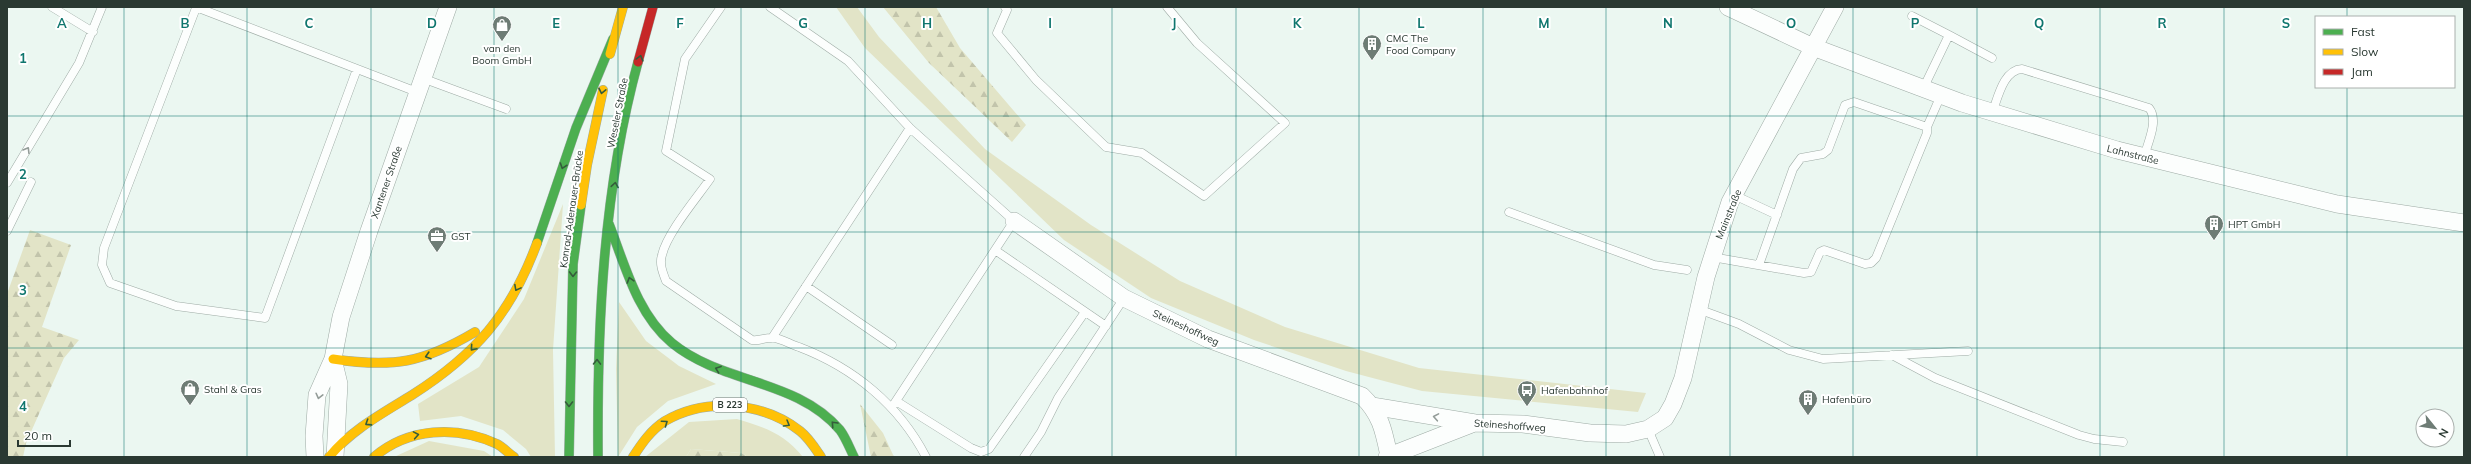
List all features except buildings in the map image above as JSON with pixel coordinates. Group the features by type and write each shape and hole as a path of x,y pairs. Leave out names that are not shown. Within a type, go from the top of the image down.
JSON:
{"main road":[{"path":"333,454 363,426 432,382 470,352 498,318 517,288 534,249 577,126 613,39 623,7"},
{"name":"Weseler Straße","path":"609,224 630,92 653,7"},
{"name":"Konrad-Adenauer-Brücke","path":"569,457 573,264 587,165 613,39"},
{"path":"598,457 598,341 609,224"},
{"path":"609,224 624,259 633,289 643,309 672,344 691,357 712,367 789,393 814,406 841,431 854,457"},
{"path":"333,360 372,366 406,363 446,350 498,318"},
{"name":"B 223","path":"633,457 653,431 668,420 707,405 729,404 766,413 783,421 799,431 821,457"},
{"path":"374,457 380,451 407,437 438,432 462,433 498,444 514,457"}],"street":[{"name":"Xantener Straße","path":"315,457 314,436 318,395 333,360 341,317 448,7"},
{"name":"Lahnstraße","path":"1728,7 1813,47 1923,89 1992,113 2144,157 2337,204 2464,223"},
{"name":"Mainstraße","path":"1648,429 1665,418 1673,404 1683,378 1698,309 1712,257 1734,195 1835,7"},
{"name":"Steineshoffweg","path":"1014,221 1124,298 1208,339 1362,396 1372,406 1382,422 1388,457"},
{"name":"Xantener Straße","path":"333,360 338,384 333,454"},
{"name":"Steineshoffweg","path":"1372,406 1475,423 1523,424 1590,433 1626,434 1648,429"},
{"path":"1388,457 1475,423"}],"lane":[{"path":"52,7 93,32"},
{"path":"7,184 79,63 102,7"},
{"path":"357,69 265,318 176,306 110,283 102,265 104,248 196,7 357,69 506,109"},
{"path":"721,7 685,59 666,151 710,180 666,242 661,256 662,270 666,281 752,340 762,341 772,338 812,352 858,377 894,404 981,452 989,449 1085,312"},
{"path":"770,7 848,60 910,128 1014,221 894,404"},
{"path":"1005,7 1007,10 997,33 1036,80 1106,147 1142,153 1204,196 1285,123 1197,43 1167,7"},
{"path":"1912,16 1992,58"},
{"path":"1923,89 1950,35"},
{"path":"1992,113 2006,79 2016,70 2022,69 2149,108 2153,113 2154,119 2144,157"},
{"path":"1712,257 1804,273 1811,272 1820,252 1824,250 1866,264 1871,263 1876,258 1927,132 1927,127 1940,95"},
{"path":"1759,265 1793,169 1802,158 1824,154 1828,150 1845,105 1854,102 1927,127"},
{"path":"772,338 910,128"},
{"path":"7,230 31,182"},
{"path":"1734,195 1777,215"},
{"path":"1509,212 1654,265 1687,270"},
{"path":"995,250 1106,326"},
{"path":"806,286 892,345"},
{"path":"1024,457 1041,432 1058,398 1124,298"},
{"path":"1698,309 1739,324 1789,350 1823,359 1968,351"},
{"path":"1892,356 1935,378 2079,434 2094,439 2123,442"},
{"path":"894,404 916,438 926,457"},
{"path":"1648,429 1660,457"}],"green space":[{"path":"836,7 857,7 879,37 985,149 1091,225 1180,281 1285,327 1419,368 1646,393 1638,412 1422,391 1346,371 1254,340 1151,298 1064,240 865,48"},
{"path":"883,7 936,7 960,48 1026,125 1012,142 929,63"},
{"path":"563,204 553,350 555,457 531,457 526,449 503,430 461,416 420,421 418,404 479,367 524,299"},
{"path":"30,230 71,245 42,327 79,340 64,358 26,443 23,457 7,457 7,294"},
{"path":"619,302 646,341 679,366 716,384 668,401 637,427 618,457 616,369"},
{"path":"860,404 883,433 894,457 871,457"},
{"path":"737,419 773,432 788,442 803,457 748,457 741,453 691,449 686,457 645,457 689,422"},
{"path":"429,441 484,451 493,457 394,457"},
{"path":"691,449 741,453 748,457 686,457"}],"traffic: fast":[{"path":"537,243 576,128 613,39"},
{"path":"598,457 599,358 604,258 617,159 626,110 638,62"},
{"path":"569,457 573,264 581,205"},
{"path":"609,224 633,288 650,318 672,343 713,367 781,391 803,401 822,413 840,430 854,457"}],"traffic: slow":[{"path":"610,54 623,7"},
{"path":"581,205 587,165 603,90"},
{"path":"329,457 357,430 434,380 472,348 503,312 527,268 537,243"},
{"path":"333,359 354,362 391,363 423,357 439,351 475,332"},
{"path":"633,457 643,442 665,421 681,413 698,408 716,406 734,406 752,409 785,421 800,431 812,443 821,457"},
{"path":"374,457 387,447 402,440 433,432 449,432 481,438 499,445 514,457"}],"traffic: jam":[{"path":"638,62 653,7"}],"place":[{"name":"van den Boom GmbH","path":"502,42"},
{"name":"CMC The Food Company","path":"1372,61"},
{"name":"HPT GmbH","path":"2214,241"},
{"name":"GST","path":"437,253"},
{"name":"Stahl & Gras","path":"190,406"},
{"name":"Hafenbahnhof","path":"1527,407"},
{"name":"Hafenbüro","path":"1808,416"}]}
